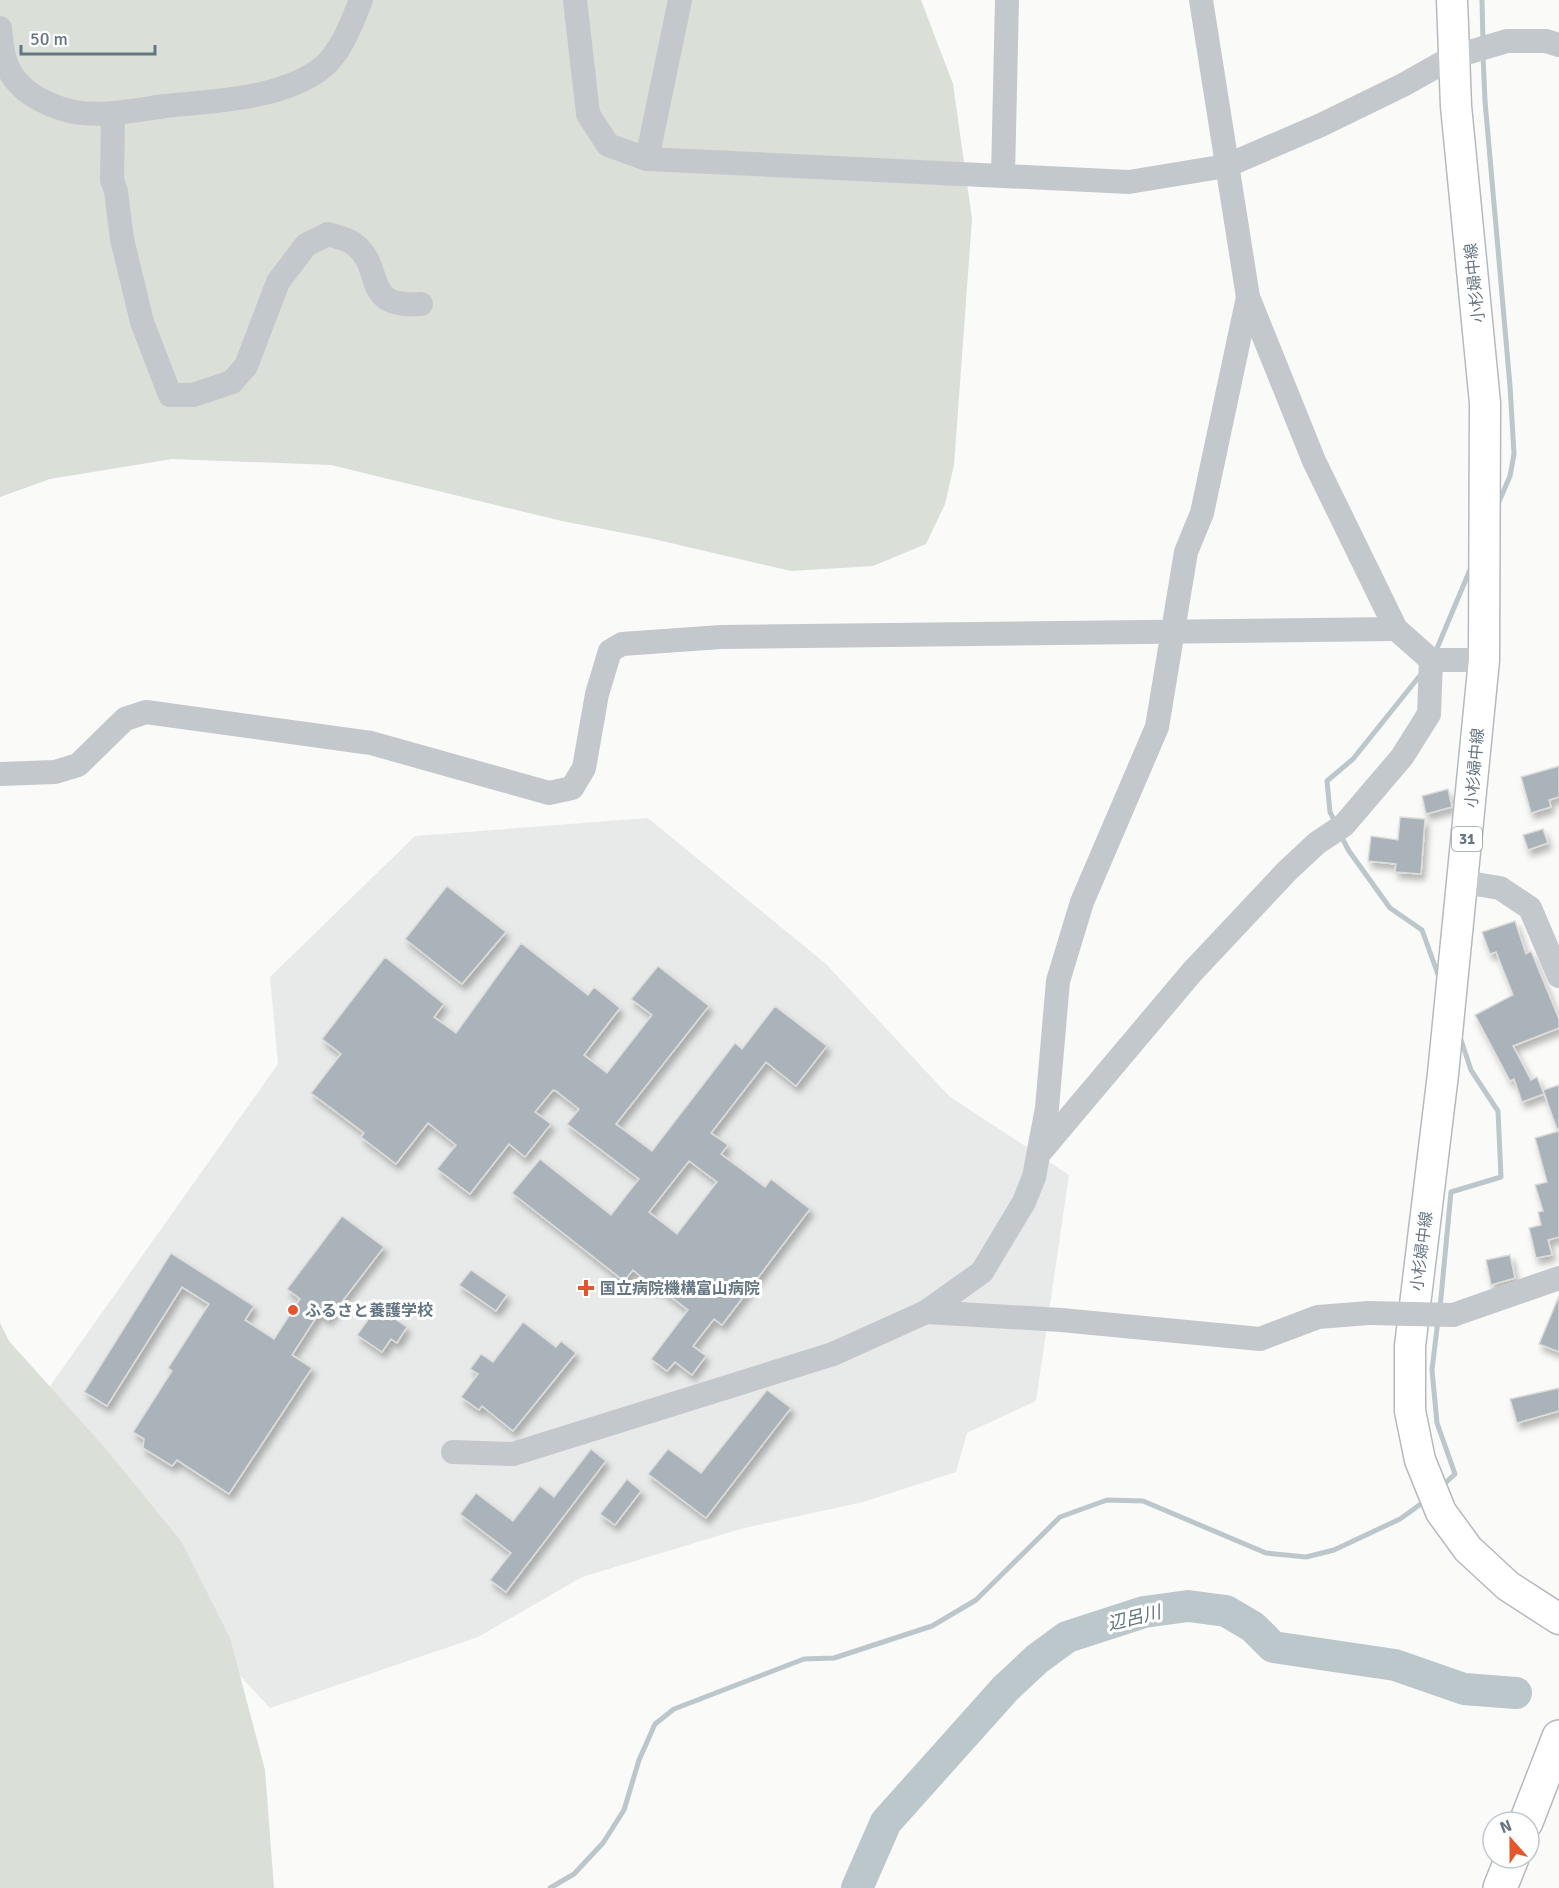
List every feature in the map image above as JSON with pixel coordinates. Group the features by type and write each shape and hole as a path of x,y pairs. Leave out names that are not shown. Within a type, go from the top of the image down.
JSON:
{"highway":[{"path":"1531,1810 1559,1737"},
{"path":"1500,1888 1507,1870"}],"main road":[{"name":"小杉婦中線","path":"1452,0 1453,57 1485,404 1484,660 1463,882 1410,1346 1410,1411 1420,1460 1441,1512 1468,1549 1508,1586 1559,1619"}],"street":[{"path":"0,28 4,61 21,86 51,105 76,112 113,113 244,97 294,83 323,66 346,35 361,0"},
{"path":"575,0 588,114 608,145 647,159 1129,182 1226,166 1321,125 1403,85 1453,57 1508,41 1546,41 1559,45"},
{"path":"647,159 680,0"},
{"path":"1004,176 1007,0"},
{"path":"1201,0 1248,297 1314,461 1396,628 1431,660 1484,660"},
{"path":"113,113 112,180 116,191 122,239 142,322 170,395 193,395 232,382 246,366 278,282 306,245 328,234 353,243 362,252 380,292 403,305 421,304"},
{"path":"453,1452 513,1454 833,1354 926,1312 982,1272 1024,1202 1040,1152 1058,981 1082,902 1157,727 1171,630 1186,552 1202,513 1248,297"},
{"path":"0,774 55,772 78,765 126,719 146,712 371,743 549,793 572,788 584,768 597,694 610,651 622,644 721,637 1396,628"},
{"path":"1040,1152 1192,972 1287,871 1317,843 1344,825 1402,758 1429,714 1431,660"},
{"path":"1463,882 1500,888 1530,908 1559,976"},
{"path":"926,1312 1061,1320 1260,1339 1318,1317 1369,1313 1453,1315 1559,1278"}],"shaded area":[{"path":"0,0 921,0 953,84 972,219 954,465 945,504 926,544 873,566 791,571 649,538 562,521 331,465 172,459 50,479 0,497"},
{"name":"国立病院機構富山病院","path":"648,818 826,964 949,1096 1069,1175 1036,1401 967,1433 956,1472 863,1502 744,1528 582,1577 478,1637 270,1708 16,1434 278,1064 270,977 415,836"},
{"path":"0,1323 9,1341 105,1448 181,1541 230,1638 265,1770 274,1888 0,1888"}],"building":[{"path":"1559,766 1559,797 1549,800 1551,807 1531,813 1521,777"},
{"path":"1448,789 1452,807 1426,814 1422,796"},
{"path":"1400,817 1425,819 1421,874 1395,872 1396,864 1368,861 1371,836 1398,840"},
{"path":"1543,829 1548,843 1528,850 1523,835"},
{"path":"447,886 506,932 462,984 405,939"},
{"path":"1515,921 1526,954 1531,951 1559,1019 1559,1028 1513,1046 1531,1080 1537,1077 1544,1094 1522,1102 1514,1079 1510,1081 1475,1015 1513,995 1496,952 1490,954 1482,932"},
{"path":"521,943 588,995 594,987 620,1008 584,1055 607,1073 652,1015 631,999 658,966 709,1006 616,1124 652,1151 735,1043 742,1049 775,1006 827,1046 796,1086 766,1062 711,1133 728,1145 721,1154 765,1187 771,1179 810,1209 722,1325 714,1319 693,1346 706,1356 692,1375 675,1362 667,1371 651,1359 688,1310 659,1288 657,1290 633,1270 624,1281 512,1193 540,1159 611,1215 639,1179 567,1124 579,1109 556,1091 553,1090 535,1112 551,1124 525,1157 509,1144 470,1194 437,1169 456,1145 428,1123 396,1164 361,1137 364,1133 311,1093 341,1054 322,1039 385,957 444,1004 434,1017 456,1033","holes":["689,1161 717,1182 677,1234 649,1212"]},
{"path":"1559,1085 1559,1128 1557,1129 1543,1090"},
{"path":"1559,1131 1559,1237 1548,1240 1552,1255 1536,1258 1529,1228 1541,1225 1538,1212 1543,1211 1535,1185 1547,1182 1535,1138"},
{"path":"342,1216 384,1247 328,1320 319,1313 292,1355 312,1368 229,1494 177,1460 172,1466 143,1448 144,1439 133,1432 172,1371 168,1368 209,1304 182,1287 107,1406 84,1392 171,1253 254,1306 245,1320 274,1339 300,1299 287,1289"},
{"path":"1510,1255 1515,1278 1491,1285 1486,1260"},
{"path":"471,1270 507,1295 496,1311 459,1285"},
{"path":"1559,1296 1559,1352 1539,1344"},
{"path":"377,1307 407,1327 397,1343 391,1339 382,1352 357,1335"},
{"path":"523,1322 556,1347 561,1341 576,1353 513,1431 482,1406 479,1410 461,1397 478,1374 470,1369 481,1354 493,1362"},
{"path":"1559,1388 1559,1411 1517,1423 1510,1399"},
{"path":"767,1390 791,1408 706,1518 648,1474 668,1449 701,1473"},
{"path":"591,1449 606,1461 506,1592 490,1580 511,1553 460,1514 476,1493 513,1521 540,1486 554,1497"},
{"path":"627,1479 641,1491 615,1525 600,1514"}],"waterway":[{"path":"1482,0 1483,43"},
{"path":"1483,55 1514,454 1510,476 1498,504"},
{"path":"1435,653 1472,565"},
{"path":"1336,824 1330,812 1327,781 1353,759 1422,673"},
{"path":"1341,836 1349,851 1390,908 1422,930 1440,980"},
{"path":"1440,1308 1451,1192 1501,1177 1498,1111 1471,1070 1460,1037"},
{"path":"1438,1320 1432,1370 1437,1423 1455,1474 1441,1487"},
{"path":"550,1888 574,1874 603,1843 624,1810 639,1760 655,1724 674,1709 804,1659 834,1658 932,1626 976,1600 1060,1517 1107,1500 1143,1501 1266,1553 1306,1557 1334,1550 1400,1519 1425,1501"},
{"name":"辺呂川","path":"857,1888 886,1822 1005,1689 1037,1659 1067,1637 1144,1612 1188,1606 1226,1611 1253,1627 1273,1647 1395,1665 1464,1689 1516,1693"}],"place":[{"name":"国立病院機構富山病院","path":"586,1288"},
{"name":"ふるさと養護学校","path":"293,1310"}]}
